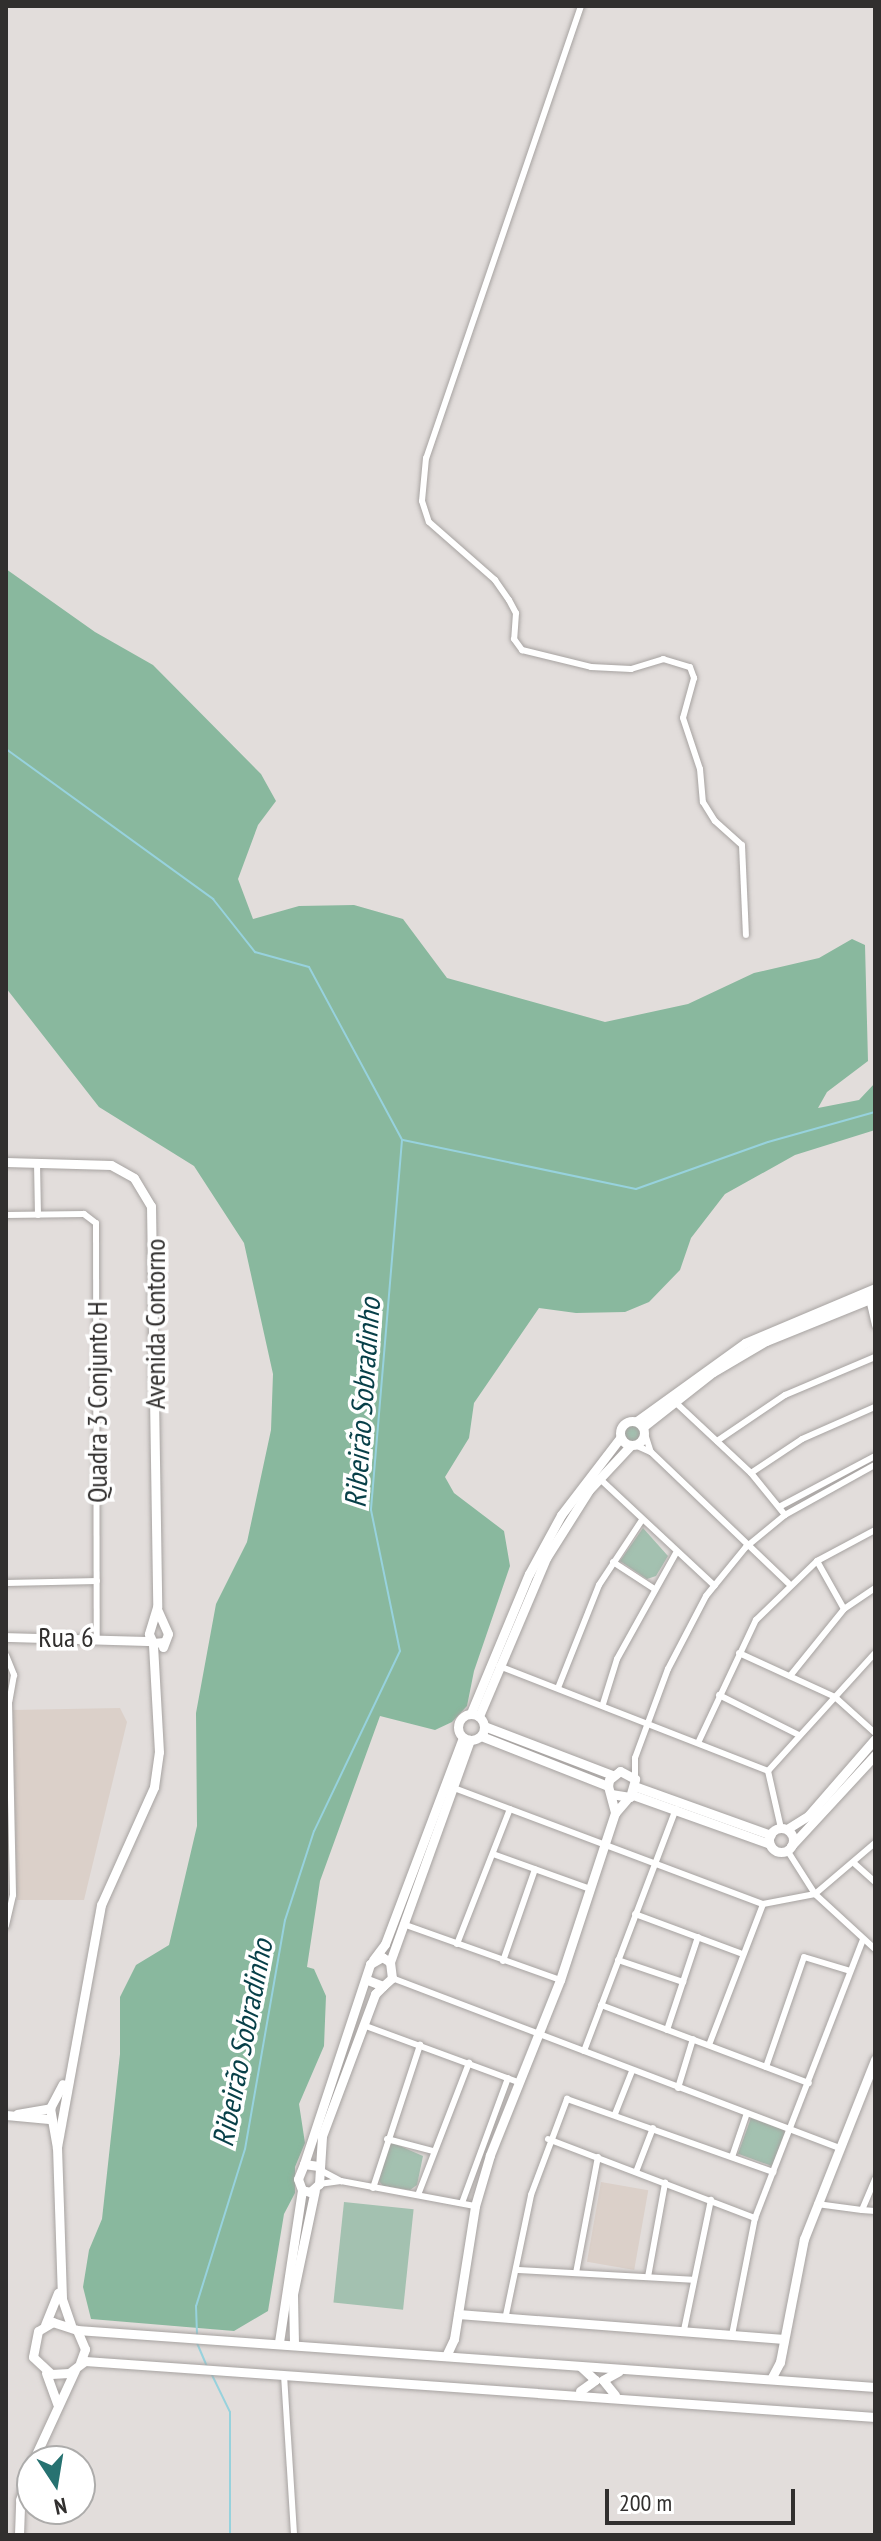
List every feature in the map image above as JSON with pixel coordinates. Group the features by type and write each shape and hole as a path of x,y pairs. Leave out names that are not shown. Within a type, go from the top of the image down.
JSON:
{"street":[{"path":"581,6 426,458 422,501 429,522 509,600 516,613 514,639 522,650 591,667 631,669 663,659 690,667 694,678 683,718 696,753 703,802 742,845 746,935"},
{"name":"Avenida Contorno","path":"6,1162 120,1168 140,1185 153,1213 157,1607 154,1634"},
{"path":"6,1215 38,1215 37,1162"},
{"name":"Quadra 3 Conjunto H","path":"38,1215 84,1214 96,1223 97,1636"},
{"path":"392,1978 390,1962 454,1788 466,1739 458,1723 475,1715 546,1559 599,1478 633,1446 642,1427 745,1343 875,1288"},
{"path":"875,1325 872,1298 766,1341 674,1401 642,1427 624,1425 620,1438 561,1515 529,1574 475,1715 483,1731 610,1790 633,1790 771,1839 779,1851 789,1848 875,1755"},
{"path":"717,1441 785,1395 875,1357"},
{"path":"674,1401 751,1473 785,1515"},
{"path":"751,1473 802,1439 875,1407"},
{"path":"642,1427 651,1452 746,1547 788,1583"},
{"path":"620,1438 651,1452"},
{"path":"779,1507 875,1456"},
{"path":"462,2203 513,2080 560,1980 615,1813 633,1790 635,1758 668,1669 715,1586 746,1547 785,1515 875,1465"},
{"path":"599,1478 676,1553 715,1586"},
{"path":"558,1688 613,1562 642,1520"},
{"path":"698,1743 756,1620 788,1583 817,1561 875,1530"},
{"path":"603,1704 617,1659 653,1588 676,1553"},
{"path":"817,1561 844,1609"},
{"path":"613,1562 653,1588"},
{"path":"6,1583 97,1581"},
{"path":"790,1676 844,1609 875,1588"},
{"path":"57,2147 64,2114 67,2073 101,1905 154,1787 157,1665 154,1634 168,1634 157,1665"},
{"name":"Rua 6","path":"6,1637 126,1637 154,1634 164,1642"},
{"path":"739,1653 835,1697 875,1733"},
{"path":"768,1771 875,1653"},
{"path":"6,1655 14,1666 9,1701 13,1895 6,1926"},
{"path":"498,1666 603,1704 768,1771"},
{"path":"719,1695 799,1735"},
{"path":"279,2342 302,2190 298,2179 373,1960 385,1944 466,1739 483,1731 616,1773 633,1790 676,1809 771,1839"},
{"path":"771,1839 784,1828 808,1816 875,1739"},
{"path":"615,1813 610,1790 616,1773 635,1758"},
{"path":"768,1771 789,1848 815,1894 875,1949"},
{"path":"454,1788 602,1848 763,1904 815,1894 855,1864 875,1843"},
{"path":"457,1944 510,1809"},
{"path":"584,2051 676,1809"},
{"path":"493,1854 590,1889"},
{"path":"855,1864 875,1882"},
{"path":"503,1961 535,1869"},
{"path":"709,2045 740,1953 763,1904"},
{"path":"635,1914 740,1953"},
{"path":"403,1924 560,1980"},
{"path":"667,2030 698,1937"},
{"path":"732,2335 755,2218 863,1939"},
{"path":"766,2067 804,1957 850,1971"},
{"path":"373,1960 390,1962"},
{"path":"618,1960 683,1982"},
{"path":"294,2343 293,2294 317,2187 322,2136 363,2025 383,1986 392,1978"},
{"path":"392,1978 840,2148"},
{"path":"367,1980 383,1986"},
{"path":"601,2005 809,2083"},
{"path":"363,2025 513,2080"},
{"path":"678,2088 693,2039"},
{"path":"373,2188 420,2045"},
{"path":"418,2195 469,2063"},
{"path":"771,2379 780,2362 804,2239 874,2066"},
{"path":"615,2114 632,2071"},
{"path":"58,2407 31,2348 56,2307 60,2278 57,2147 50,2113 67,2073"},
{"path":"446,2356 454,2339 475,2206 513,2080"},
{"path":"506,2315 548,2139 567,2099 773,2172"},
{"path":"50,2113 64,2114"},
{"path":"732,2157 747,2113"},
{"path":"11,2114 64,2114"},
{"path":"636,2172 653,2128"},
{"path":"387,2139 433,2151"},
{"path":"548,2139 755,2218"},
{"path":"576,2273 598,2157"},
{"path":"304,2164 319,2168 341,2181 475,2206"},
{"path":"862,2210 875,2179"},
{"path":"302,2190 341,2181"},
{"path":"648,2277 665,2183"},
{"path":"684,2330 711,2200"},
{"path":"817,2204 875,2211"},
{"path":"517,2270 694,2280"},
{"path":"41,2445 78,2365 84,2342 74,2327 60,2278"},
{"path":"458,2314 506,2315 784,2339"},
{"path":"45,2325 875,2387"},
{"path":"454,2339 467,2357"},
{"path":"780,2362 793,2381"},
{"path":"536,2393 586,2391 593,2385 593,2374 572,2364"},
{"path":"43,2371 60,2375 78,2365 221,2370 875,2415"},
{"path":"619,2397 604,2387 607,2373 663,2371"},
{"path":"284,2375 294,2535"}],"shaded area":[{"path":"120,1708 127,1722 84,1900 17,1900 13,1710"},
{"path":"601,2182 648,2190 634,2270 587,2262"}],"green space":[{"path":"6,569 95,632 153,665 261,774 276,801 258,825 238,879 253,919 299,906 354,905 403,919 447,978 605,1022 688,1004 754,973 819,958 852,939 865,945 868,1061 827,1092 818,1108 859,1100 875,1083 875,1130 795,1155 725,1194 691,1238 680,1270 649,1302 625,1312 576,1313 539,1308 474,1403 469,1438 445,1477 454,1493 504,1531 510,1566 474,1671 467,1706 452,1722 435,1730 380,1716 320,1881 307,1967 314,1969 326,1996 324,2046 299,2104 305,2143 295,2167 295,2193 284,2214 268,2311 234,2331 91,2319 83,2287 89,2250 102,2219 120,2054 120,1997 136,1965 169,1945 197,1826 196,1713 216,1604 247,1542 271,1430 273,1374 244,1243 194,1166 99,1107 6,988"},
{"path":"632,1422 643,1433 632,1444 621,1433"},
{"path":"643,1528 668,1556 656,1576 647,1579 620,1561"},
{"path":"751,2118 786,2131 773,2166 738,2154"},
{"path":"393,2143 423,2156 417,2185 410,2190 383,2186 379,2181 388,2146"},
{"path":"344,2202 414,2209 403,2310 333,2302"}],"waterway":[{"name":"Ribeirão Sobradinho","path":"6,749 213,899 255,952 309,967 402,1140 371,1510 400,1651 314,1831 285,1920 245,2149 196,2306 197,2336"},
{"path":"403,1140 636,1189 768,1142 875,1112"},
{"name":"Ribeirão Sobradinho","path":"197,2343 207,2366"},
{"name":"Ribeirão Sobradinho","path":"212,2375 230,2412 230,2535"}]}
